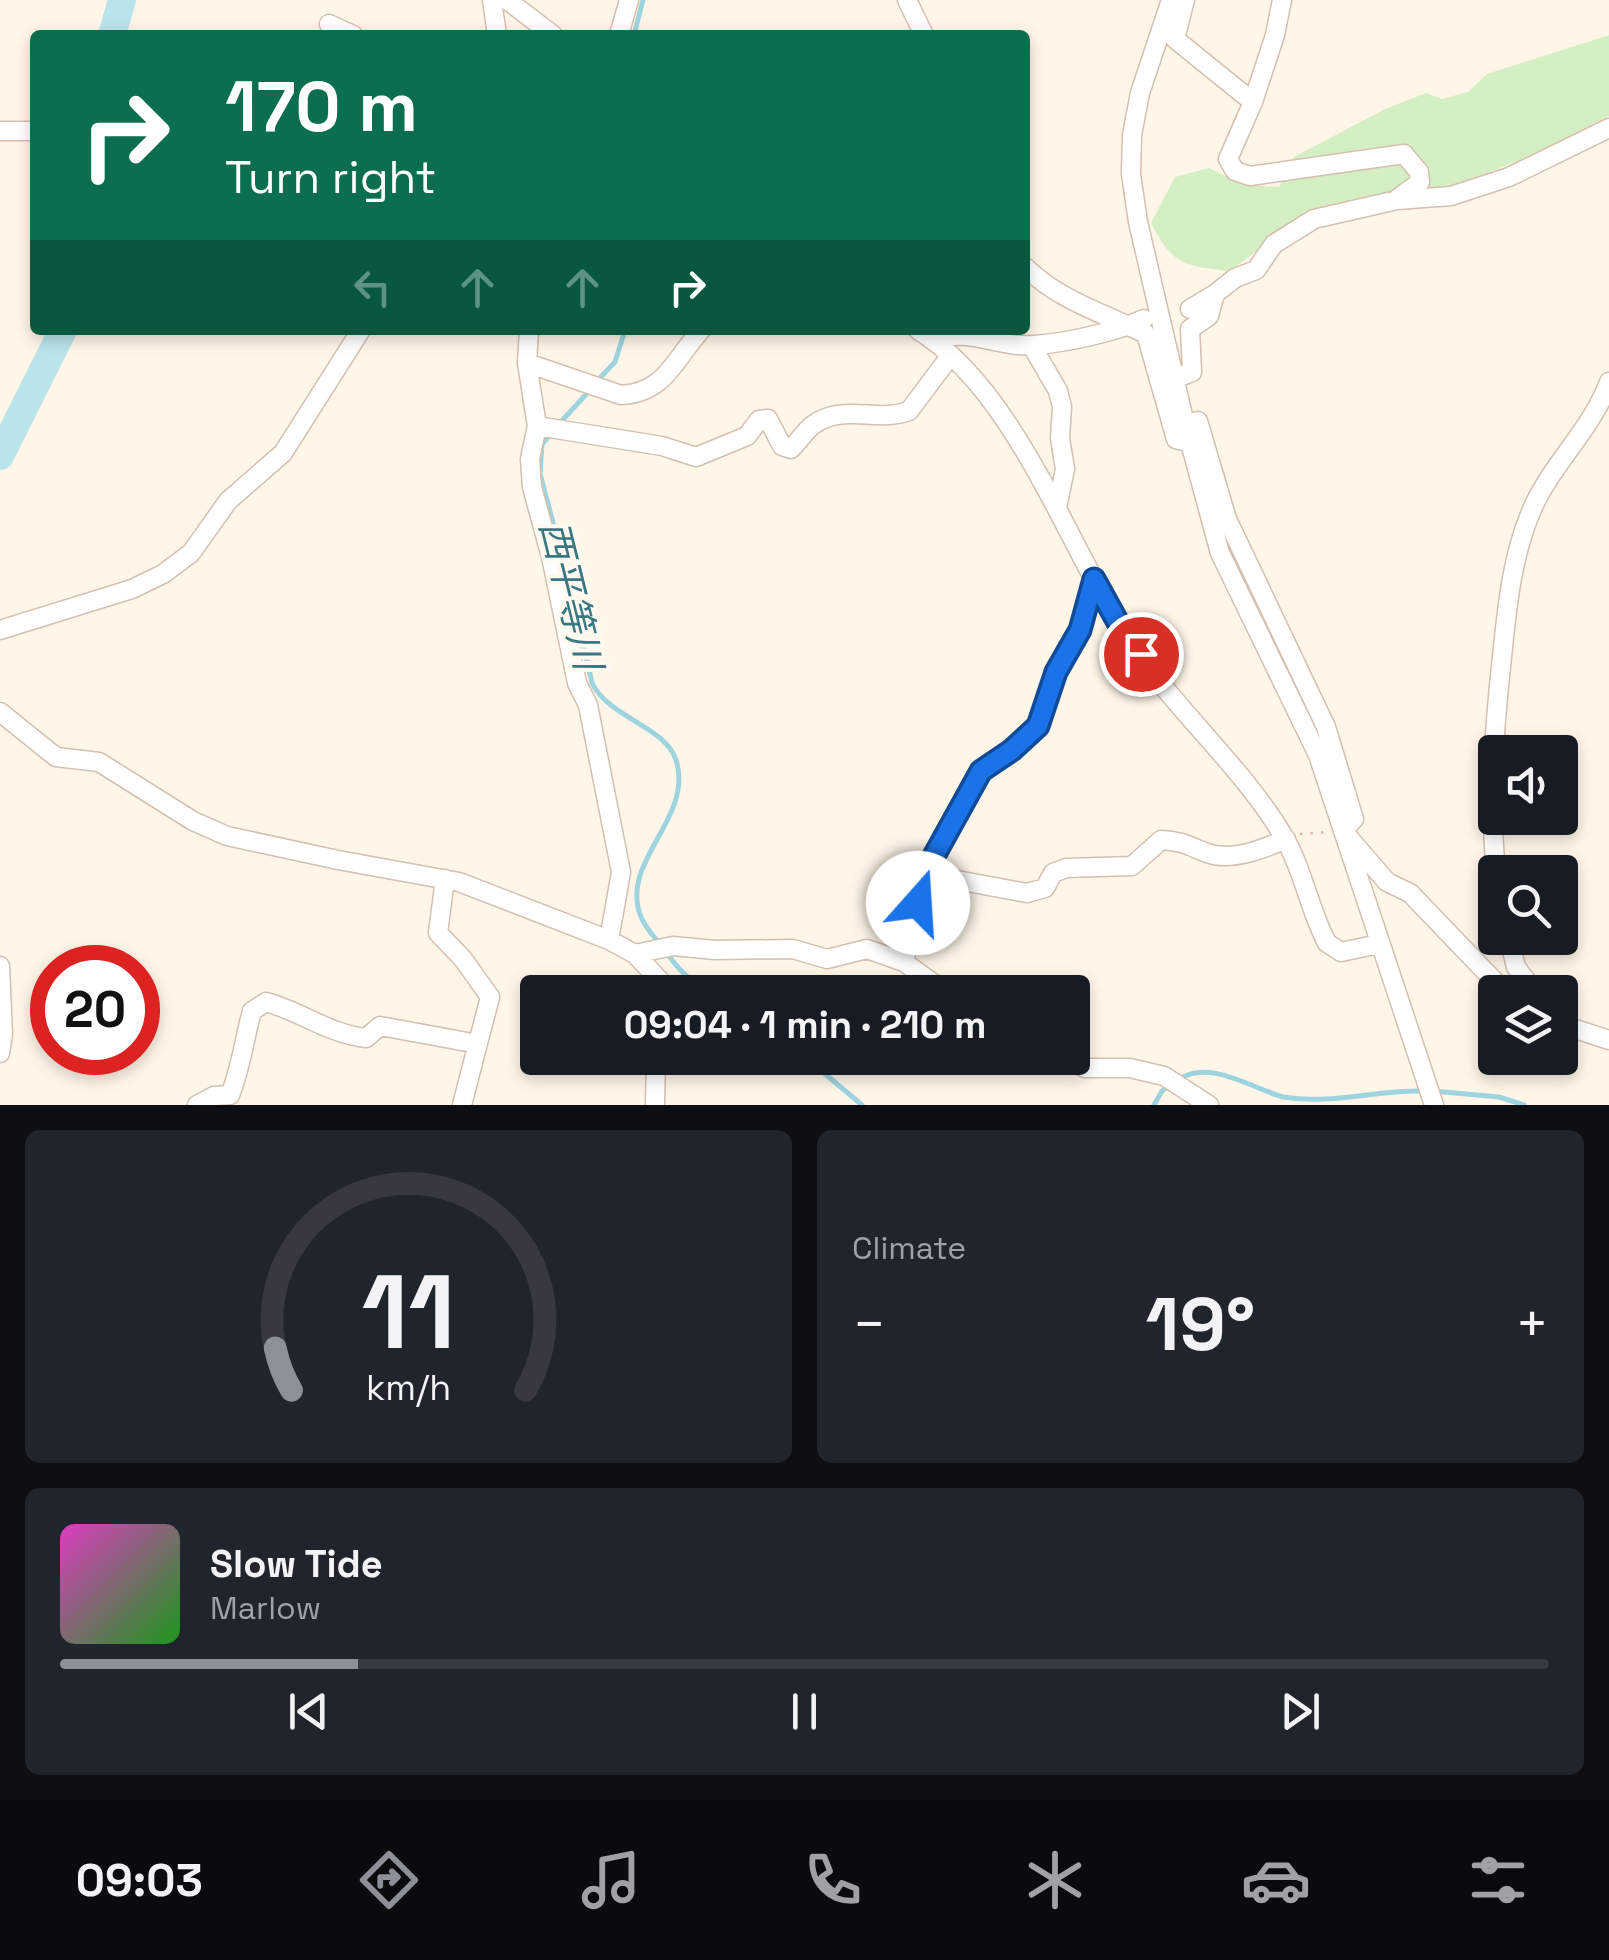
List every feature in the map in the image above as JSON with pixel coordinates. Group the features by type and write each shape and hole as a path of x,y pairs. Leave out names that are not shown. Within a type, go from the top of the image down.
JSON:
{"street":[{"path":"492,0 497,30"},
{"path":"507,0 546,30"},
{"path":"623,30 629,0"},
{"path":"908,0 922,30"},
{"path":"1171,0 1140,93 1132,135 1132,174 1138,222 1174,379 1220,552 1318,755 1434,1105"},
{"path":"1185,0 1174,39 1253,102"},
{"path":"1282,0 1275,36 1253,102 1228,159 1235,171 1250,176 1404,154 1420,172 1420,182 1396,200"},
{"path":"328,24 342,30"},
{"path":"1190,308 1216,294 1234,278 1256,270 1274,244 1314,219 1396,200 1452,196 1509,177 1609,128"},
{"path":"0,131 30,131"},
{"path":"1030,272 1046,286 1093,312 1136,322 1146,334 1176,439 1187,433"},
{"path":"1174,379 1192,372 1190,329 1209,316 1216,294"},
{"path":"968,335 1032,346 1136,322"},
{"path":"0,630 132,590 163,574 191,552 228,501 283,453 358,335"},
{"path":"529,335 527,363 540,426 530,459 532,488 577,683 588,705 621,872 609,940"},
{"path":"527,363 621,395 650,390 697,335"},
{"path":"925,335 951,355 988,397 1057,508 1126,637 1240,776 1286,839 1326,942 1341,952 1379,944"},
{"path":"1032,346 1058,392 1062,407 1060,438 1065,469 1057,508"},
{"path":"540,426 662,446 696,456 747,436 759,420 768,419 782,446 791,450 813,425 836,413 898,415 908,411 951,355"},
{"path":"1494,855 1493,741 1509,596 1519,550 1534,506 1609,382"},
{"path":"904,962 924,874 981,771 1038,726 1056,672 1080,630 1094,579"},
{"path":"0,712 56,758 99,762 182,815 227,836 445,879 642,951 673,946 793,950 827,959 867,949 904,962 922,975"},
{"path":"1343,832 1387,882 1410,894 1489,975"},
{"path":"924,874 1027,893 1045,888 1053,873 1066,868 1132,866 1161,840 1184,842 1210,854 1226,856 1265,849 1286,839"},
{"path":"445,879 438,933 464,960 490,998 462,1105"},
{"path":"642,951 657,975"},
{"path":"0,966 0,1053"},
{"path":"197,1105 214,1096 230,1095 240,1071 252,1012 266,1002 354,1037 366,1038 380,1026 478,1044"},
{"path":"1578,1028 1609,1040"},
{"path":"1090,1068 1130,1068 1165,1077 1209,1105"},
{"path":"656,1075 656,1105"}],"path":[{"path":"1286,839 1306,832 1343,832"}],"green space":[{"path":"1609,35 1609,116 1518,161 1445,189 1385,195 1267,244 1229,271 1181,261 1166,248 1151,223 1175,177 1209,168 1243,185 1279,187 1294,157 1385,109 1426,93 1442,99 1468,92 1487,74"}],"waterway":[{"path":"113,30 122,0"},
{"name":"西平等川","path":"635,30 643,0"},
{"path":"0,456 60,335"},
{"name":"西平等川","path":"598,380 615,362 623,335"},
{"name":"西平等川","path":"558,425 591,389"},
{"name":"西平等川","path":"551,434 542,444 540,474 592,683 611,705 661,739 676,760 679,781 675,802 646,860 637,899 650,932 685,975"},
{"name":"西平等川","path":"1180,1079 1204,1072 1218,1074 1283,1097 1301,1099 1422,1091"},
{"name":"西平等川","path":"826,1075 862,1105"},
{"name":"西平等川","path":"1154,1105 1171,1085"},
{"name":"西平等川","path":"1433,1091 1499,1097 1524,1105"}],"route":[{"path":"918,903 924,874 981,771 1038,726 1056,672 1080,630 1094,579 1126,637 1141,654"}]}
